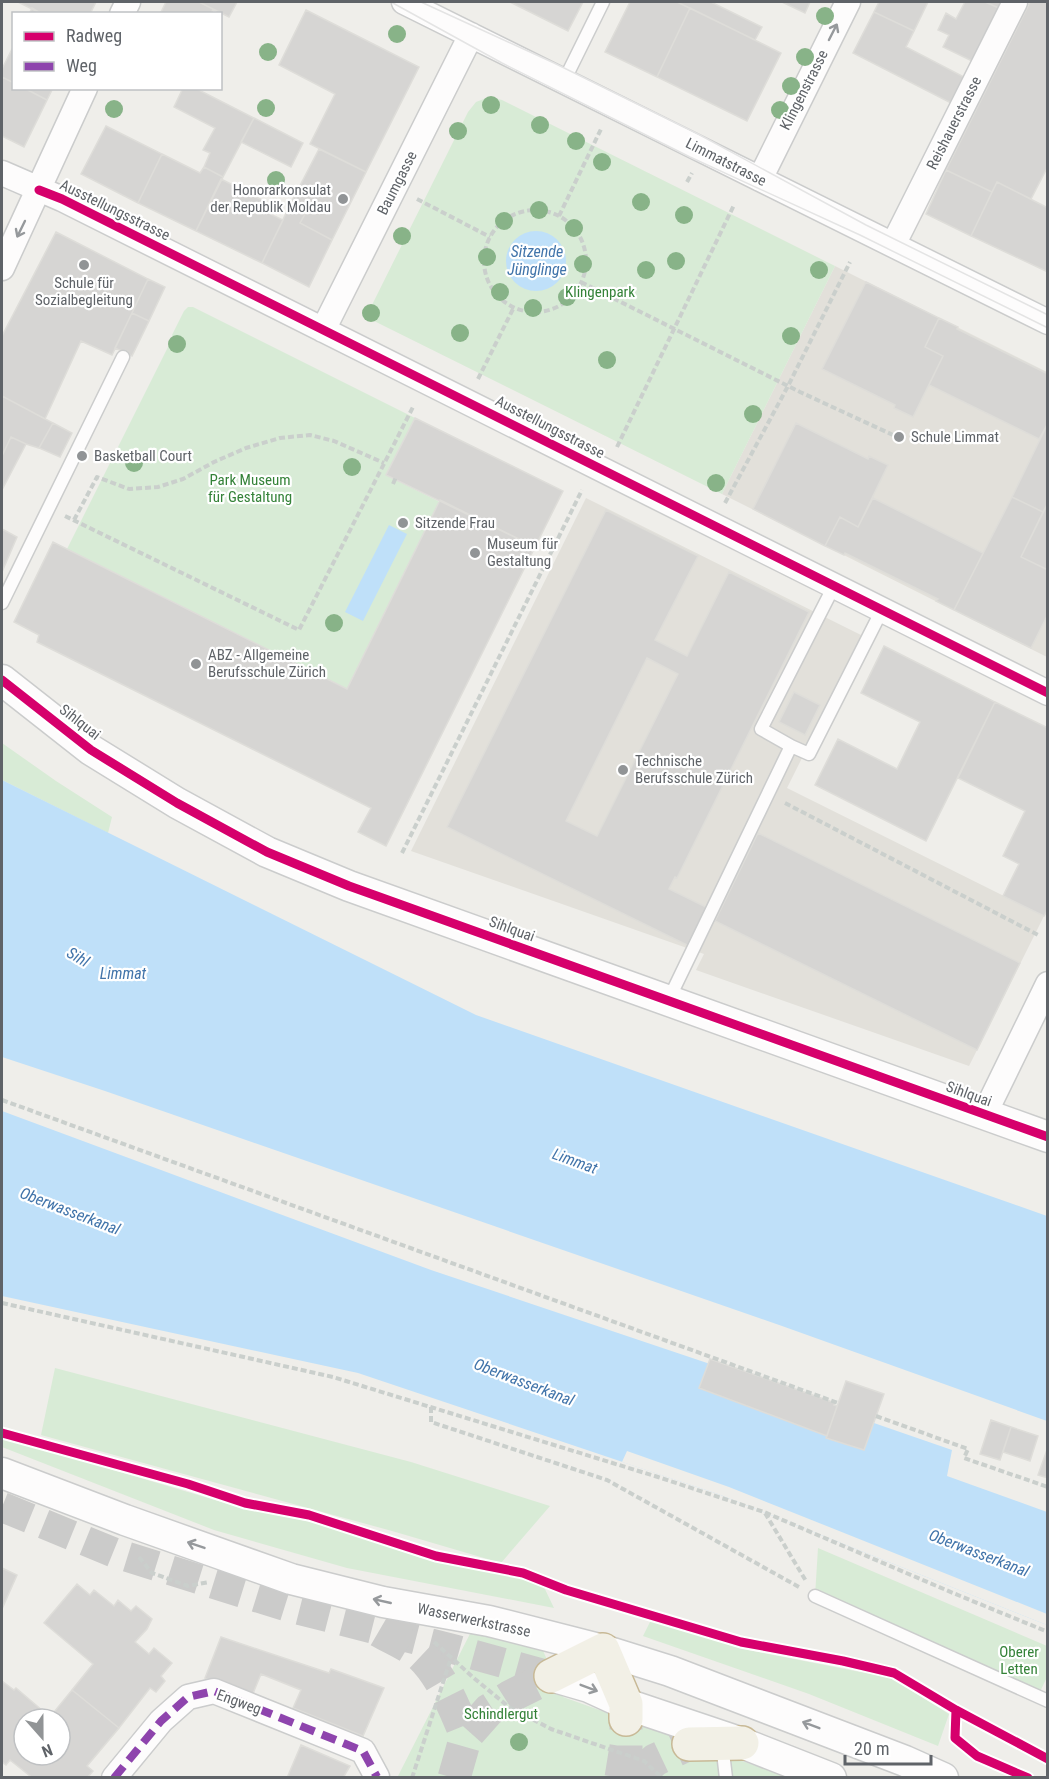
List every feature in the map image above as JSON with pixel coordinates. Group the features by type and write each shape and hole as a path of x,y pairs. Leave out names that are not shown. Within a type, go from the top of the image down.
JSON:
{"highway":[{"path":"552,1676 603,1650 626,1712"},
{"path":"689,1744 732,1743"}],"street":[{"name":"Limmatstrasse","path":"404,2 1047,322"},
{"name":"Klingenstrasse","path":"760,179 848,2"},
{"name":"Reishauerstrasse","path":"893,245 1015,2"},
{"name":"Baumgasse","path":"323,330 471,35"},
{"path":"2,268 84,90"},
{"name":"Ausstellungsstrasse","path":"2,173 62,199 1047,693"},
{"name":"Sihlquai","path":"2,680 91,750 177,803 267,852 349,886 1047,1137"},
{"path":"984,1115 1047,984"},
{"name":"Wasserwerkstrasse","path":"2,1473 291,1579 383,1602 489,1621 603,1650 670,1671 905,1761 943,1778"},
{"path":"552,1676 590,1687 626,1712 732,1743 831,1778"},
{"name":"Engweg","path":"114,1778 161,1721 188,1697 213,1690 363,1751 377,1778"}],"lane":[{"path":"564,81 603,2"},
{"path":"2,603 123,357"},
{"path":"834,586 761,729 791,746 809,754 882,610"},
{"path":"668,1000 791,746"},
{"path":"815,1596 1047,1701"},
{"path":"726,1778 732,1743"}],"path":[{"path":"559,216 598,138"},
{"path":"417,199 490,237"},
{"path":"616,448 734,205"},
{"path":"528,210 544,210 559,216 571,224 580,237 585,252 586,267 581,282 573,295 560,305 545,310 529,311 514,307 500,297 490,285 485,269 485,252 490,237 504,221 528,210"},
{"path":"725,503 788,386 850,262"},
{"path":"581,282 788,386 893,435"},
{"path":"478,379 514,307"},
{"path":"48,508 299,630 413,407"},
{"path":"74,520 97,477 129,489 158,487 183,479 246,448 280,438 310,435 334,441 384,463"},
{"path":"393,484 396,477"},
{"path":"402,853 582,490"},
{"path":"767,794 1040,936"},
{"path":"2,1101 838,1403"},
{"path":"2,1303 333,1377 646,1473 765,1512 1047,1632"},
{"path":"431,1407 431,1422 607,1480 815,1596"},
{"path":"876,1416 968,1449 964,1458 1047,1487"},
{"path":"765,1512 815,1596"},
{"path":"136,1553 152,1572 188,1586 219,1580"},
{"path":"428,1636 509,1707 551,1729 644,1761 662,1778"},
{"path":"412,1778 451,1658"}],"shaded area":[{"name":"Schule Limmat","path":"835,266 1047,372 1047,657 722,494"},
{"name":"Technische Berufsschule Zürich","path":"586,498 863,636 787,788 1044,916 969,1066 696,970 704,954 411,851"}],"green space":[{"name":"Klingenpark","path":"489,97 502,100 835,266 722,494 366,317 468,112 476,102"},
{"name":"Park Museum für Gestaltung","path":"188,307 193,307 415,418 386,475 440,502 347,689 67,549"},
{"path":"2,743 112,817 108,833 2,780"},
{"path":"55,1368 411,1462 550,1506 501,1563 41,1435"},
{"path":"2,1437 242,1508 326,1525 421,1558 524,1577 543,1585 554,1608 347,1568 214,1530 2,1447"},
{"name":"Oberer Letten","path":"818,1548 1047,1646 1047,1677 1038,1696 815,1596"},
{"name":"Schindlergut","path":"478,1618 535,1632 563,1697 787,1777 397,1778"},
{"path":"651,1620 743,1649 891,1678 949,1714 938,1746 809,1694 643,1636"}],"water":[{"name":"Sitzende Jünglinge","path":"536,231 557,240 566,261 557,282 536,291 515,282 506,261 515,240"},
{"path":"389,525 407,534 363,621 345,612"},
{"name":"Limmat","path":"2,780 476,1015 1047,1216 1047,1421 782,1326 2,1057"},
{"name":"Oberwasserkanal","path":"2,1111 431,1270 719,1367 825,1432 871,1422 952,1450 947,1476 1047,1512 1047,1625 718,1494 358,1373 2,1296"}],"pier":[{"path":"627,1451 729,1487 1047,1614 1047,1625 718,1494 622,1462"}],"building":[{"path":"18,2 96,2 91,12 38,12"},
{"path":"166,2 199,2 213,9 212,12 161,12"},
{"path":"199,2 237,2 229,17"},
{"path":"510,2 583,2 568,31"},
{"path":"630,2 677,2 690,8 657,77 605,52"},
{"path":"677,2 711,2 762,27 755,40"},
{"path":"782,2 810,2 805,13"},
{"path":"879,2 928,2 914,31 874,12"},
{"path":"965,2 985,2 999,8 972,61 943,47 949,35 938,30 946,13 956,19"},
{"path":"985,2 1002,2 999,8"},
{"path":"1030,2 1048,2 1048,166 1031,199 997,182 992,192 946,170"},
{"path":"690,8 781,53 747,121 657,77"},
{"path":"306,10 419,67 366,172 310,144 335,94 279,65"},
{"path":"874,12 914,31 906,47 964,77 951,103 853,53"},
{"path":"12,49 12,82 2,77 2,69"},
{"path":"2,77 12,82 12,90 28,90 47,100 24,147 2,136"},
{"path":"28,90 52,90 47,100"},
{"path":"182,90 199,90 254,118 223,177 204,167 210,153 203,150 215,128 174,107"},
{"path":"254,118 303,143 291,167 241,142"},
{"path":"106,126 162,154 138,203 81,174"},
{"path":"319,149 366,172 332,240 300,223 308,209 292,201"},
{"path":"162,154 200,173 204,167 223,177 196,231 138,203"},
{"path":"946,170 992,192 971,236 926,214"},
{"path":"221,179 272,205 268,213 283,220 262,263 196,231"},
{"path":"997,182 1048,208 1048,272 971,236"},
{"path":"292,201 308,209 300,223 332,240 309,287 262,263"},
{"path":"56,232 148,279 112,355 81,341 45,419 2,396 2,336"},
{"path":"148,279 165,287 149,321 132,313"},
{"path":"866,282 939,318 925,347 943,356 913,417 894,408 895,405 822,369"},
{"path":"132,313 149,321 132,356 115,348"},
{"path":"939,318 1048,374 1048,423 1039,439 929,385 943,356 925,347"},
{"path":"2,396 53,423 39,448 11,437 2,456"},
{"path":"415,418 563,491 535,547 386,475"},
{"path":"53,423 72,433 60,457 39,448"},
{"path":"796,423 868,459 869,456 888,465 858,527 840,517 825,546 753,509"},
{"path":"1048,423 1048,503 1043,512 1012,497"},
{"path":"11,437 26,444 2,490 2,456"},
{"path":"1012,497 1043,512 1021,557 1048,570 1048,614 1031,648 954,610"},
{"path":"873,498 983,553 954,610 936,601 938,599 845,553 844,555 825,546 840,517 858,527"},
{"path":"440,500 535,547 386,846 358,832 371,808 37,642 39,635 14,622 53,542 347,689"},
{"path":"1048,503 1048,570 1021,557"},
{"path":"606,510 698,556 655,640 687,656 729,572 809,612 677,878 675,877 669,889 710,909 691,947 447,827","holes":["647,658 678,674 597,836 566,821"]},
{"path":"2,529 17,537 2,572"},
{"path":"884,646 995,702 926,841 815,785 838,739 897,769 920,722 861,693"},
{"path":"794,692 820,705 805,735 779,722"},
{"path":"995,702 1048,728 1048,909 1044,916 1003,896 1019,864 1003,856 1025,811 958,778"},
{"path":"758,833 1020,963 977,1050 715,921"},
{"path":"710,1359 835,1403 834,1405 837,1406 827,1436 699,1388"},
{"path":"846,1381 884,1394 864,1450 826,1438"},
{"path":"991,1420 1011,1427 1000,1460 980,1454"},
{"path":"1011,1427 1038,1436 1030,1461 1003,1452"},
{"path":"1048,1447 1048,1478 1038,1475"},
{"path":"2,1568 17,1575 2,1609"},
{"path":"77,1584 90,1595 94,1590 114,1606 118,1600 131,1611 136,1606 152,1619 147,1629 135,1642 149,1654 154,1648 172,1663 161,1676 165,1681 156,1692 150,1688 119,1728 72,1690 93,1664 44,1623"},
{"path":"221,1637 329,1673 331,1669 384,1688 363,1736 293,1708 301,1690 261,1674 252,1696 205,1678"},
{"path":"2,1681 14,1690 16,1688 38,1707 12,1707 12,1762 10,1760 6,1765 2,1762"},
{"path":"72,1690 119,1728 87,1766 93,1771 87,1778 29,1778 30,1776 19,1767 72,1767 72,1707 58,1707"},
{"path":"301,1745 350,1766 343,1778 287,1778"}],"tunnel":[{"path":"2,1507 115,1553 288,1607 551,1676"},
{"path":"379,1631 411,1648 428,1663 447,1692 466,1736"},
{"path":"454,1778 466,1736 489,1710 551,1676"},
{"path":"621,1778 626,1747 626,1719"},
{"path":"636,1778 655,1760 689,1744"}],"tram line":[{"path":"391,2 502,63 690,157 860,235 1048,328"},
{"path":"421,2 554,63 698,134 866,225 1048,315"}],"marked path":[{"path":"114,1778 161,1721 188,1697 214,1691 363,1751 377,1777"}],"cycle path":[{"path":"39,190 62,199 1048,693"},
{"path":"2,680 91,750 177,803 267,852 349,886 1048,1137"},
{"path":"2,1433 188,1484 245,1503 309,1515 436,1556 523,1573 566,1590 741,1642 894,1673 956,1710 1048,1759"},
{"path":"956,1710 955,1738 977,1756 1028,1778"}],"place":[{"name":"Honorarkonsulat der Republik Moldau","path":"343,199"},
{"name":"Schule für Sozialbegleitung","path":"84,265"},
{"name":"Schule Limmat","path":"899,437"},
{"name":"Basketball Court","path":"82,456"},
{"name":"Sitzende Frau","path":"403,523"},
{"name":"Museum für Gestaltung","path":"475,553"},
{"name":"ABZ - Allgemeine Berufsschule Zürich","path":"196,664"},
{"name":"Technische Berufsschule Zürich","path":"623,770"}],"water label":[{"name":"Sihl","path":"78,957"}]}
